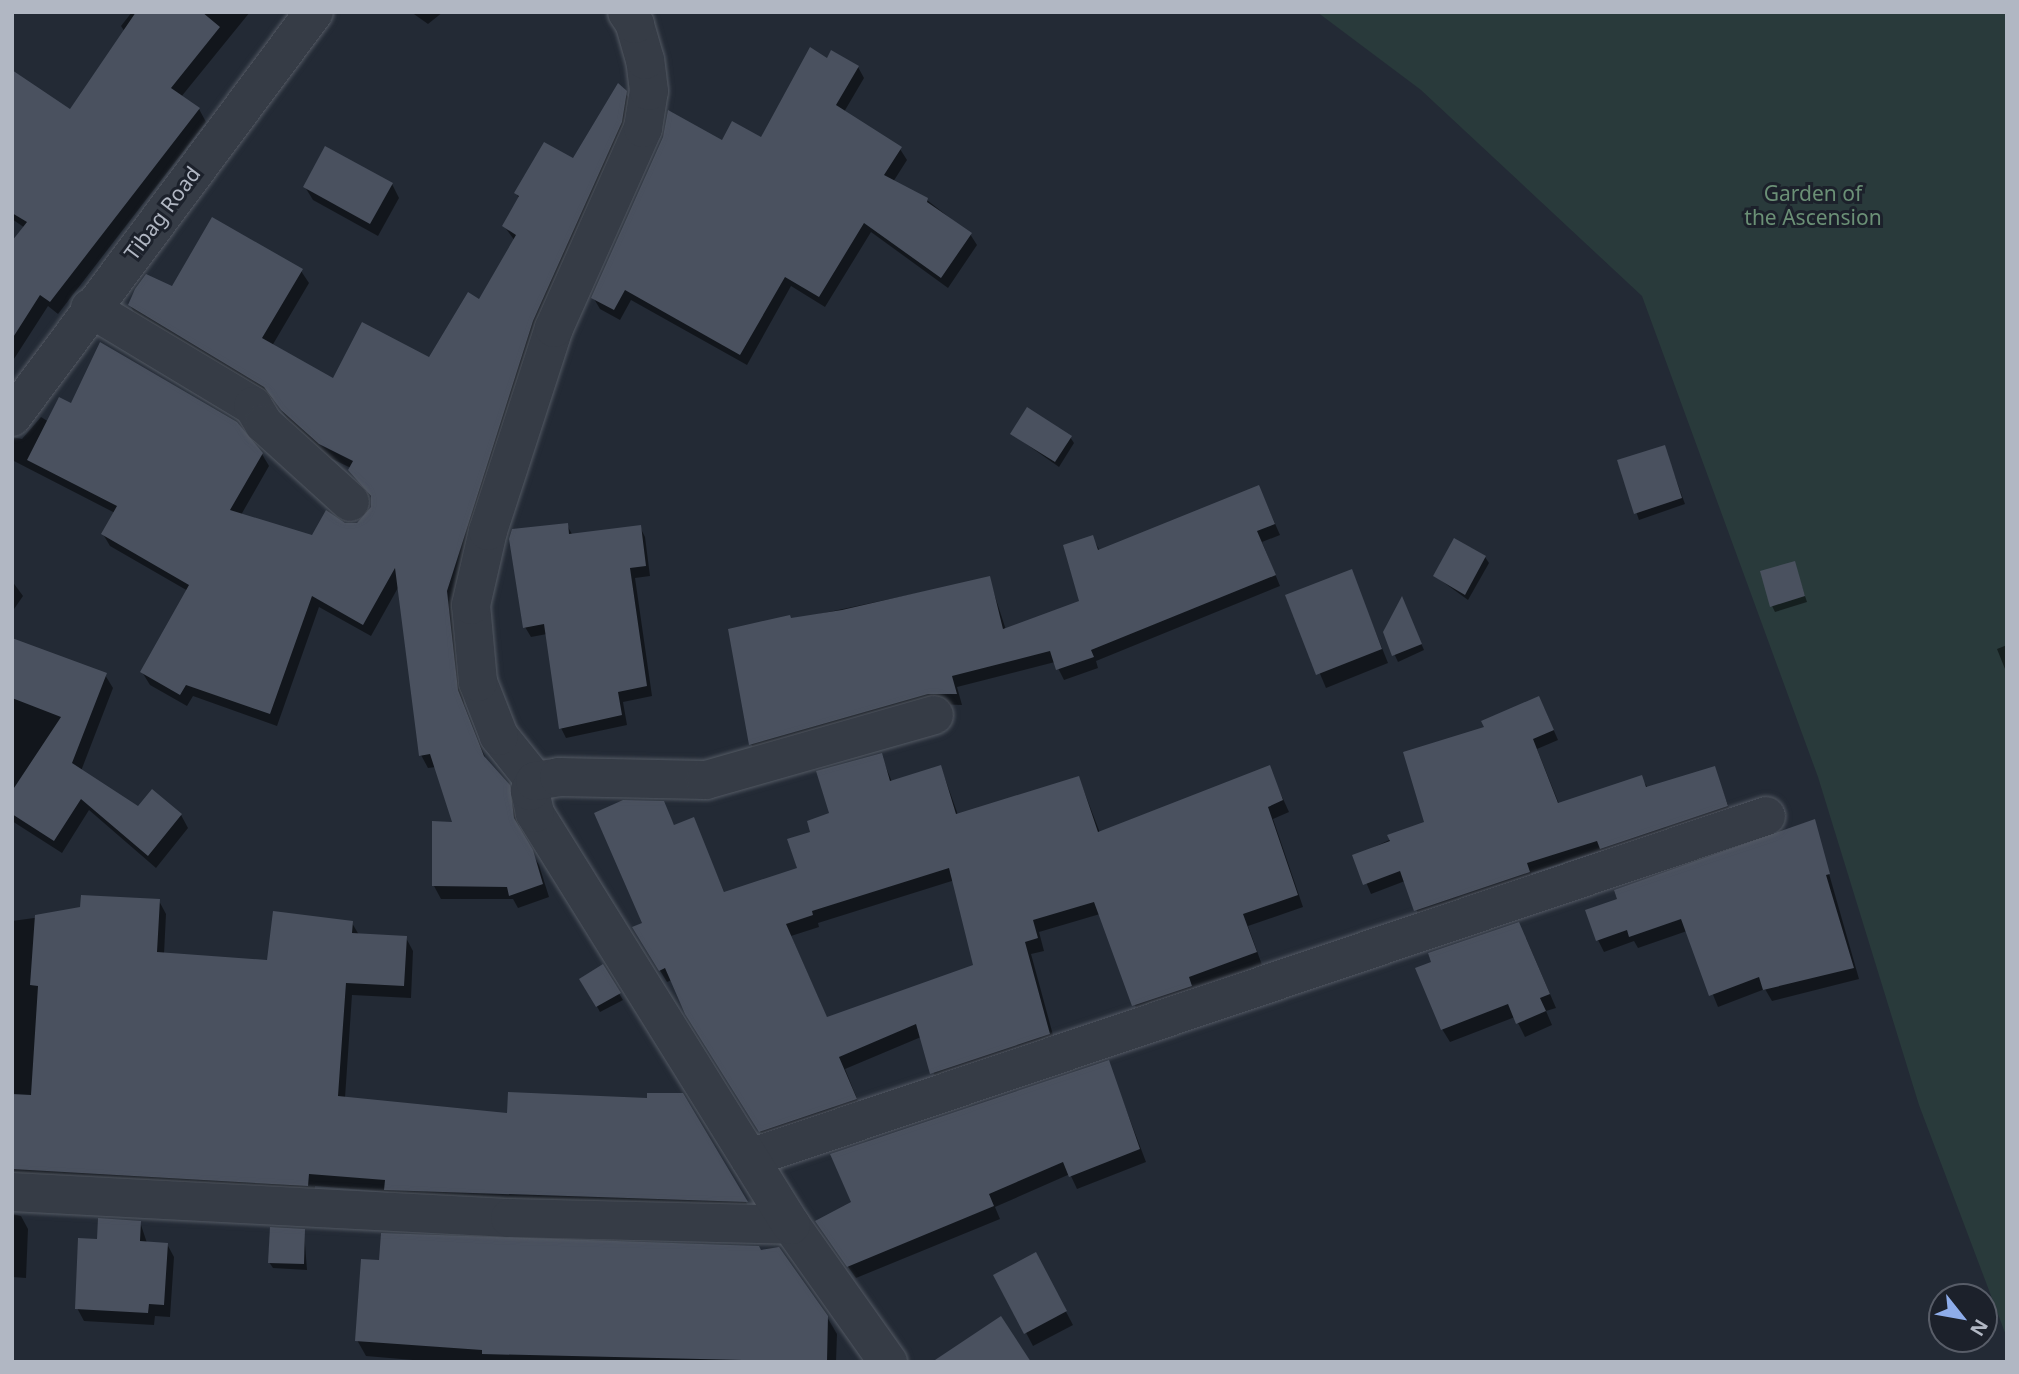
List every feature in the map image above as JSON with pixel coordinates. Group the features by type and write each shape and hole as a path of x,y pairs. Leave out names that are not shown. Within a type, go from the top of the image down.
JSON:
{"street":[{"name":"Tibag Road","path":"12,416 90,308 314,12"},
{"path":"535,781 499,736 478,682 471,605 488,531 554,328 643,128 649,91 647,70 635,24 627,12"},
{"path":"90,308 253,406 264,425 350,502"},
{"path":"535,781 558,777 706,780 934,715"},
{"path":"535,781 530,791 535,813 790,1225 888,1362"},
{"path":"750,1158 1766,816"},
{"path":"12,1192 510,1218 790,1225"}],"green space":[{"name":"Garden of the Ascension","path":"1317,12 2007,12 2007,1338 1998,1314 1998,1283 1986,1283 1919,1105 1818,777 1642,296 1421,90"}],"building":[{"path":"136,12 202,12 220,27 171,88 200,108 50,302 40,295 12,339 12,241 27,222 12,213 12,70 70,109"},
{"path":"810,47 827,58 831,50 859,66 836,105 902,147 884,175 928,198 927,202 972,233 941,278 864,223 819,297 785,277 740,355 625,290 614,310 591,298 663,137 668,110 722,140 732,121 761,137"},
{"path":"618,83 627,91 622,122 533,321 447,591 458,690 484,756 510,785 514,818 533,850 543,884 509,896 507,887 432,886 432,821 452,822 430,754 419,756 395,568 363,625 312,596 270,714 186,685 180,695 140,672 189,585 101,534 117,506 27,460 59,397 71,403 100,342 237,422 263,453 230,510 312,535 326,510 345,523 357,523 371,507 371,496 348,470 353,461 319,444 281,410 264,387 128,305 135,289 146,274 172,286 212,217 303,269 262,338 333,378 362,322 429,357 468,292 479,299 516,235 502,226 519,196 514,193 544,142 573,158"},
{"path":"325,146 393,183 370,224 303,187"},
{"path":"1027,407 1072,436 1055,462 1010,434"},
{"path":"1665,445 1682,498 1634,514 1617,460"},
{"path":"1259,485 1275,524 1257,531 1276,575 1091,650 1094,657 1056,670 1050,651 952,676 957,694 928,694 749,745 728,629 790,615 791,618 842,610 990,576 1003,629 1079,601 1063,545 1093,535 1098,550"},
{"path":"568,523 569,534 641,525 646,566 630,568 647,686 618,692 622,715 559,729 544,624 523,628 509,539 512,529"},
{"path":"1454,538 1486,556 1465,595 1433,576"},
{"path":"1795,561 1805,596 1770,607 1760,571"},
{"path":"1352,569 1382,649 1316,675 1285,595"},
{"path":"1402,596 1422,644 1392,656 1383,632"},
{"path":"12,638 107,673 72,763 138,806 152,789 182,814 148,856 81,799 54,841 12,814 12,791 61,717 12,698"},
{"path":"1539,696 1554,730 1533,739 1558,803 1642,775 1646,787 1715,766 1728,806 1600,849 1597,841 1527,863 1530,872 1414,911 1400,871 1363,885 1352,855 1390,841 1387,835 1424,822 1403,752 1484,727 1481,721"},
{"path":"882,753 890,781 941,765 956,814 1079,776 1098,832 1270,765 1283,800 1268,807 1298,895 1243,914 1257,952 1189,977 1192,986 1132,1006 1094,902 1033,920 1038,938 1025,942 1050,1034 930,1074 916,1024 839,1057 857,1099 759,1132 685,1014 665,968 659,971 632,927 642,923 594,813 623,800 664,801 674,825 694,817 724,892 797,868 787,839 810,832 807,821 829,813 816,771","holes":["949,868 973,965 827,1017 786,924 813,915 812,911"]},
{"path":"1815,819 1830,874 1826,875 1854,968 1763,990 1759,977 1709,996 1681,919 1629,937 1627,930 1596,941 1585,910 1617,899 1614,890"},
{"path":"81,895 160,899 157,952 267,960 273,911 353,921 352,933 407,936 404,986 346,983 338,1096 507,1113 508,1092 647,1098 647,1093 683,1093 748,1202 384,1190 385,1180 309,1174 308,1186 12,1169 12,1094 31,1095 38,986 30,985 35,915 80,907"},
{"path":"1519,922 1550,994 1540,998 1546,1011 1516,1024 1508,1004 1441,1030 1415,968 1431,962 1428,953"},
{"path":"603,964 621,993 596,1007 579,979"},
{"path":"1109,1060 1140,1149 1069,1177 1063,1162 989,1194 994,1206 847,1267 815,1221 851,1202 830,1154"},
{"path":"98,1218 141,1221 140,1241 168,1243 164,1305 149,1304 148,1313 75,1309 78,1238 97,1239"},
{"path":"270,1227 305,1229 304,1264 268,1263"},
{"path":"381,1233 759,1246 761,1250 779,1247 828,1316 827,1362 482,1354 482,1350 355,1341 361,1259 379,1260"},
{"path":"1036,1252 1067,1311 1024,1334 993,1275"},
{"path":"1001,1316 1031,1362 932,1362"}]}
